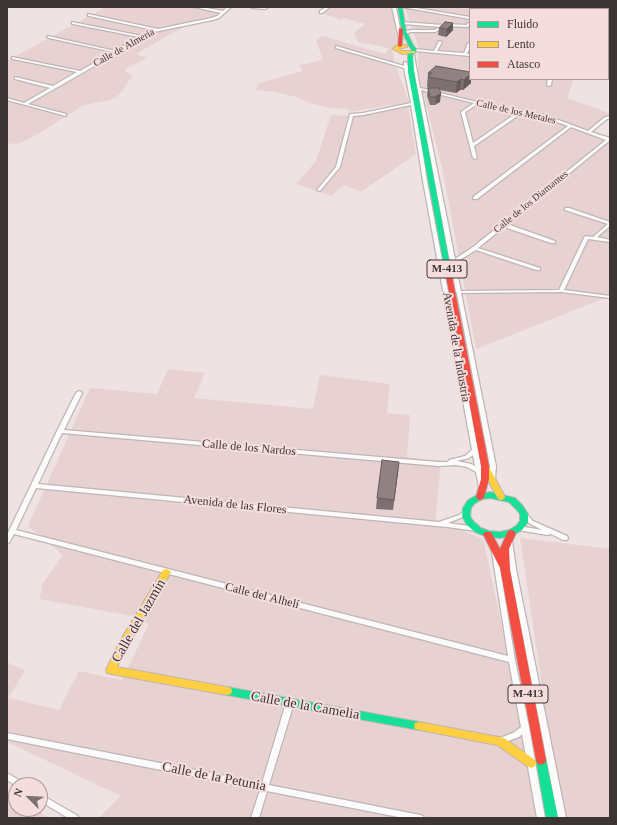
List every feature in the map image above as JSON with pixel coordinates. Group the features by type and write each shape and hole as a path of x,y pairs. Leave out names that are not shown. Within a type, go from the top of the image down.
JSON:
{"main road":[{"name":"Avenida de la Industria","path":"396,7 481,468 485,479 481,494"},
{"name":"Avenida de la Industria","path":"400,7 406,23 403,40"},
{"name":"Avenida de la Industria","path":"403,40 413,50 407,67"},
{"path":"403,40 413,50"},
{"name":"Avenida de la Industria","path":"481,468 492,479 501,497"},
{"path":"481,494 501,497 512,500 520,506 524,514 524,522 519,528 509,536 488,534 478,530 470,524 466,516 466,512 471,502 481,494"},
{"name":"M-413","path":"488,534 505,570"},
{"name":"M-413","path":"509,536 504,549 505,570 552,818"},
{"name":"Calle del Jazmín","path":"111,670 124,644 166,572"},
{"name":"Calle de la Camelia","path":"111,670 500,741 532,763"}],"street":[{"path":"196,7 223,12"},
{"name":"Calle de Almería","path":"24,104 142,37 158,30 218,17 229,7"},
{"path":"252,7 268,7"},
{"path":"321,12 328,7"},
{"path":"404,7 469,18"},
{"path":"89,16 158,30"},
{"path":"406,23 443,26 467,26 469,24"},
{"path":"73,24 142,37"},
{"path":"403,40 440,30 443,26"},
{"path":"49,37 116,52"},
{"path":"435,52 440,42"},
{"path":"465,55 469,45"},
{"path":"337,47 407,67"},
{"path":"413,50 469,55"},
{"name":"Avenida de la Industria","path":"413,50 452,263 493,466 492,479"},
{"path":"13,58 82,72"},
{"name":"Avenida de la Industria","path":"407,67 425,180 475,451 481,468"},
{"path":"16,78 52,87"},
{"path":"548,85 550,80"},
{"name":"Calle de los Metales","path":"420,89 476,103 544,116 609,139"},
{"path":"7,100 65,114"},
{"path":"475,158 463,112 476,103"},
{"path":"318,190 338,167 351,115 413,104"},
{"path":"472,145 521,112"},
{"path":"588,132 606,118 610,117"},
{"path":"475,198 570,126"},
{"name":"Calle de los Diamantes","path":"452,263 475,248 609,139"},
{"path":"567,209 610,223 594,238"},
{"path":"504,225 553,242"},
{"path":"561,290 586,237 610,241"},
{"path":"475,248 538,269"},
{"path":"458,292 561,290 610,297"},
{"path":"7,541 79,393"},
{"name":"Calle de los Nardos","path":"60,431 438,464 462,464 481,468"},
{"name":"Calle de los Nardos","path":"438,464 467,457 475,451"},
{"name":"Avenida de las Flores","path":"34,486 436,524 478,530"},
{"name":"Avenida de las Flores","path":"436,524 454,519 466,512"},
{"path":"519,528 543,531 565,538 532,522 524,514"},
{"name":"Calle del Alhelí","path":"12,532 512,660"},
{"path":"509,536 513,569 562,818"},
{"path":"494,545 512,660 541,818"},
{"path":"255,818 290,703"},
{"path":"500,741 516,735 525,728"},
{"name":"Calle de la Petunia","path":"7,736 420,818"},
{"path":"48,802 75,818"}],"shaded area":[{"path":"106,7 227,7 220,14 211,19 192,22 136,54 147,58 124,70 132,76 120,94 111,100 84,105 21,143 7,143 7,61"},
{"path":"332,7 393,7 397,43 392,49 395,64 409,102 350,112 348,109 331,108 312,104 296,97 275,92 256,90 259,83 303,71 299,65 323,60 316,40 322,36 385,54 389,48 358,42 354,33 365,24 344,18 341,20 324,14"},
{"path":"405,7 610,7 610,53 609,8 469,8 469,80 574,80 567,98 609,113 591,132 610,140 610,296 476,349 443,172 418,72 418,46"},
{"path":"408,106 416,154 361,192 344,185 331,196 296,184 316,161 331,115 349,116"},
{"path":"168,369 205,373 194,398 313,409 320,375 390,384 387,413 410,415 407,457 441,461 435,526 454,527 483,539 500,617 537,818 98,818 121,796 7,742 7,662 25,671 8,698 59,710 79,671 122,680 149,624 131,616 40,599 42,585 63,555 28,526 90,388 157,394"},
{"path":"520,538 610,549 610,818 566,818 552,753"},
{"path":"7,791 8,817 49,818 7,818"}],"building":[{"path":"445,22 453,23 447,29 439,28"},
{"path":"436,66 469,72 469,75 464,80 461,79 457,82 428,77 432,73 428,73"},
{"path":"428,88 439,88 441,94 436,97 430,97"},
{"path":"382,460 399,462 394,500 377,498"}],"traffic: fast":[{"path":"400,7 404,31 411,46 415,50 410,54 411,72 449,276"},
{"path":"490,495 512,500 519,507 524,514 524,522 519,528 511,533 500,535 488,534 478,530 470,523 466,516 467,508 471,502 480,497 490,495"},
{"path":"227,691 419,726"},
{"path":"541,760 552,818"}],"traffic: slow":[{"path":"405,46 397,47 395,49 402,53 413,52"},
{"path":"485,467 501,497"},
{"path":"166,572 124,644 111,670 227,691"},
{"path":"419,726 500,741 531,763"}],"traffic: jam":[{"path":"400,46 401,29"},
{"path":"449,276 485,466 485,479 480,497"},
{"path":"511,533 504,549 505,570 541,760"},
{"path":"488,534 503,565"}]}
